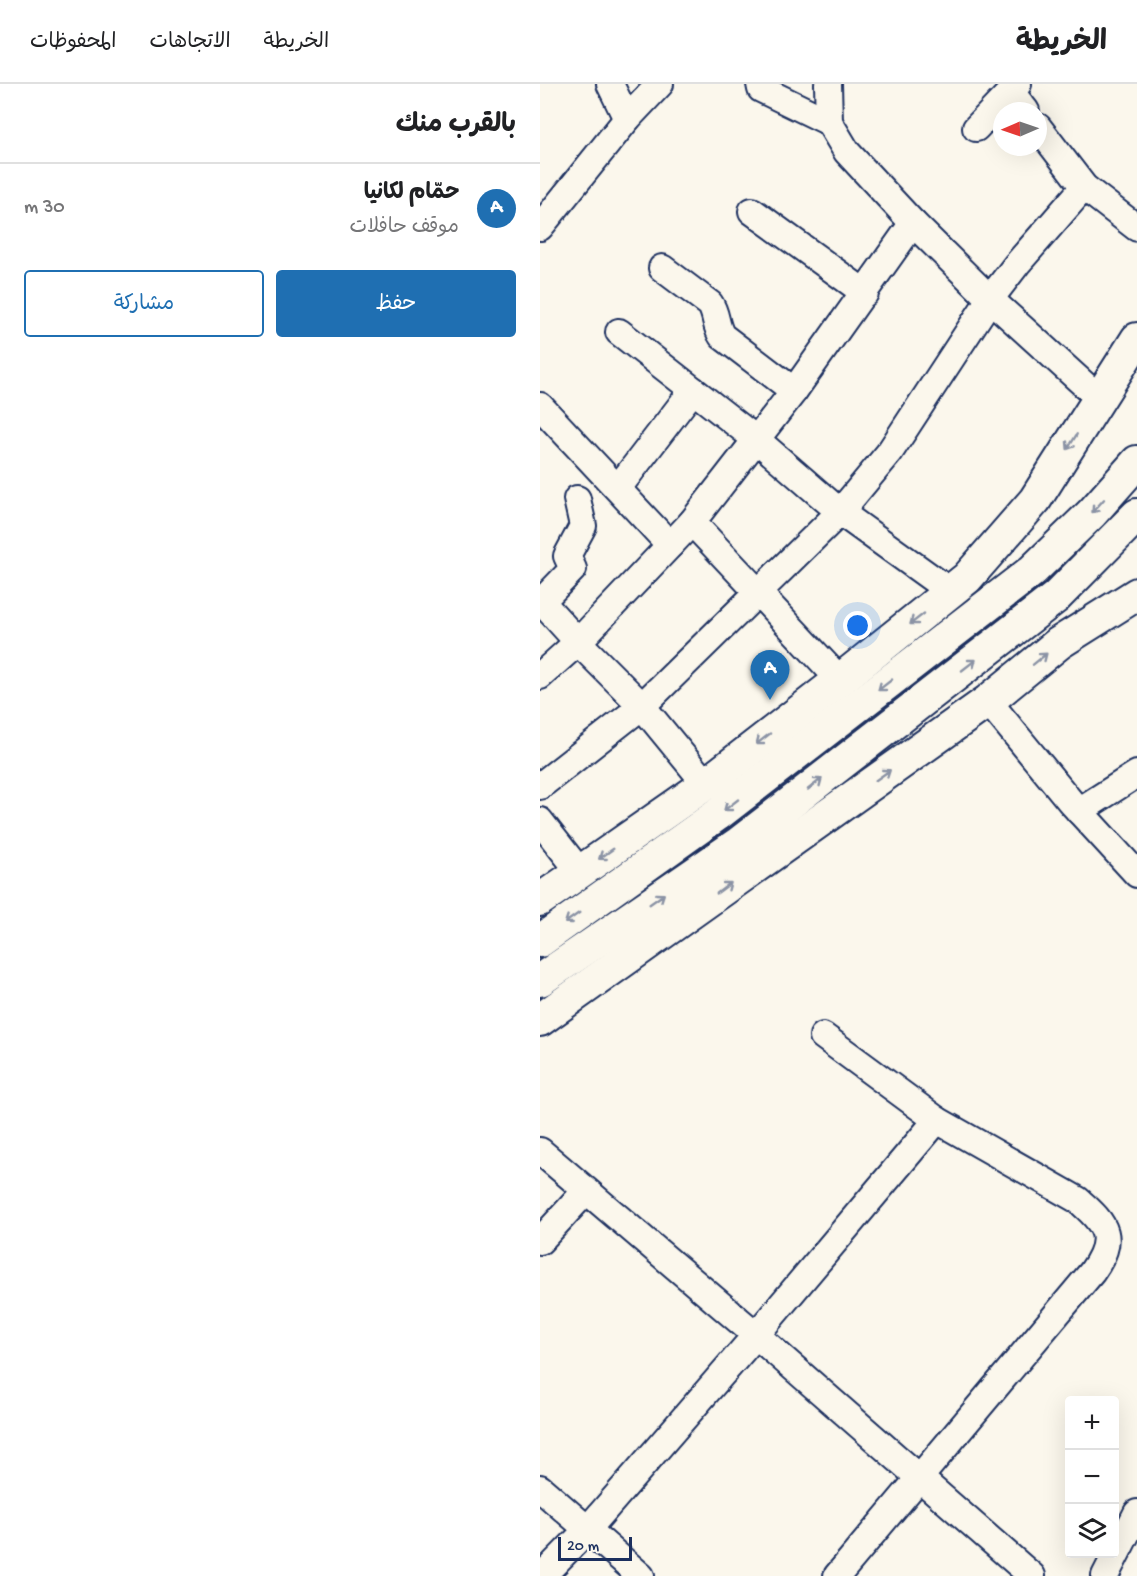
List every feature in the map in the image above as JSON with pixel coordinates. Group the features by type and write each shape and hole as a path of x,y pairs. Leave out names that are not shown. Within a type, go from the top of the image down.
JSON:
{"main road":[{"path":"540,900 706,783 840,681 967,578 1035,500 1137,339"},
{"path":"540,941 717,815 1032,571 1092,513 1137,462"},
{"path":"540,980 739,843 1056,597 1137,515"},
{"path":"540,1020 988,701 1059,643 1137,594"},
{"path":"540,998 630,955"}],"street":[{"path":"610,84 627,119"},
{"path":"540,227 627,119 660,84"},
{"path":"760,84 761,89 829,122"},
{"path":"828,84 829,122 847,152 913,223 990,299 1099,398"},
{"path":"976,128 1018,96"},
{"path":"1047,139 1084,187 1137,228"},
{"path":"540,786 642,706 840,512 889,453 990,299 1017,264 1084,187"},
{"path":"752,211 865,293"},
{"path":"540,676 578,642 692,522 794,391 913,223"},
{"path":"662,268 710,304 722,336 794,391"},
{"path":"619,332 757,440 840,512 951,592"},
{"path":"618,488 693,390"},
{"path":"540,406 670,545"},
{"path":"577,499 582,526 567,556 573,569 541,601 642,706 706,783"},
{"path":"692,522 840,681"},
{"path":"988,701 1079,811 1137,874"},
{"path":"1079,811 1137,774"},
{"path":"540,821 580,872"},
{"path":"823,1036 937,1120 1078,1200 1094,1214 1104,1228 1105,1243 1102,1257 1092,1272 837,1576"},
{"path":"542,1576 587,1530 756,1335 937,1120"},
{"path":"540,1151 585,1192 756,1335 1032,1576"},
{"path":"540,1241 585,1192"},
{"path":"540,1488 641,1576"},
{"path":"1105,1576 1137,1512"}],"place":[{"name":"حمّام لكانيا","path":"770,700"}]}
